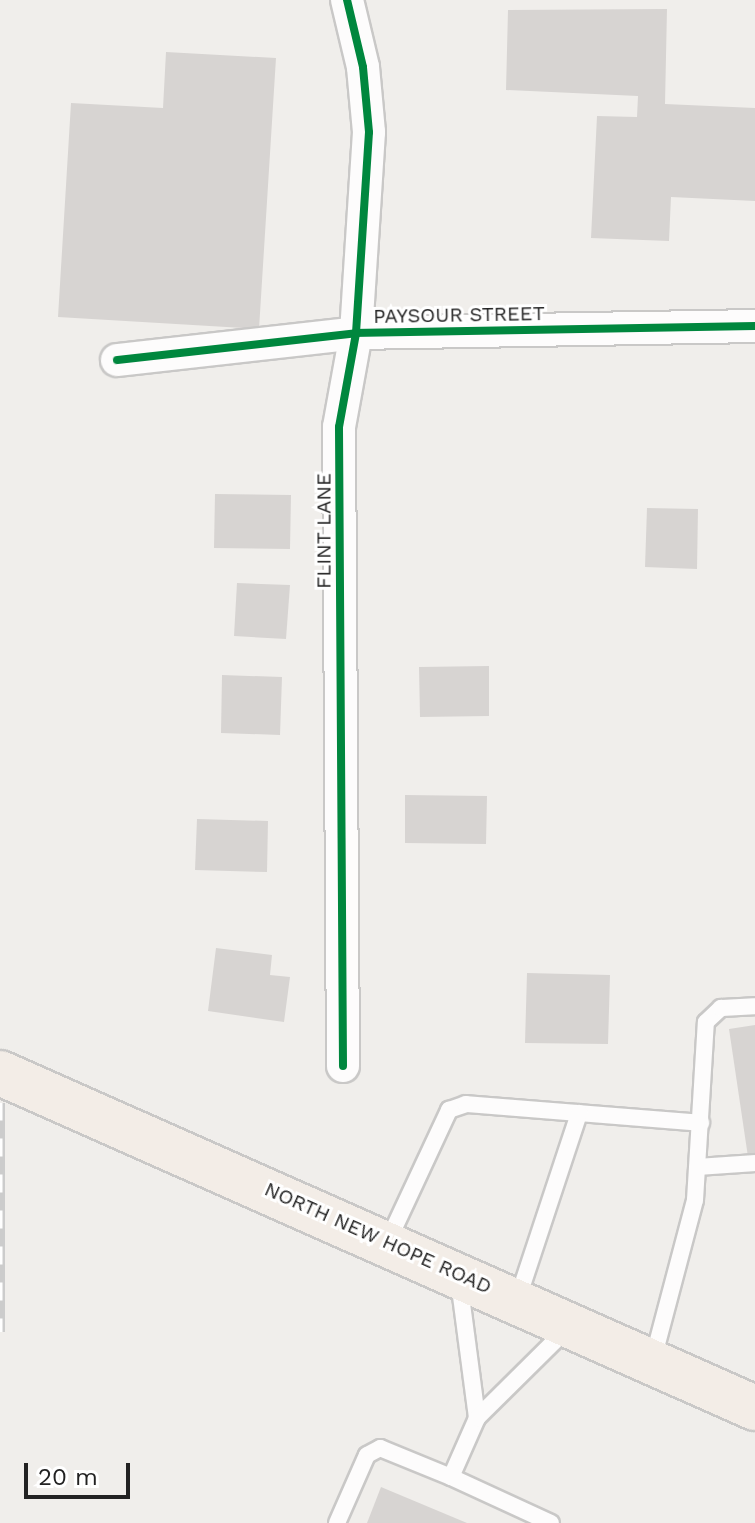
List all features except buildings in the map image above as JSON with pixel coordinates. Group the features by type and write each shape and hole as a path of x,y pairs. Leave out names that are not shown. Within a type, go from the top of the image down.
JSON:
{"main road":[{"name":"NORTH NEW HOPE ROAD","path":"0,1073 110,1118 755,1408"}],"street":[{"name":"FLINT LANE","path":"343,1066 339,427 356,333 369,132 363,67 347,0"},
{"name":"PAYSOUR STREET","path":"117,360 356,333 755,326"}],"lane":[{"path":"652,1362 695,1200 706,1022 721,1008 755,1006"},
{"path":"387,1242 449,1110 466,1104 701,1123"},
{"path":"517,1301 579,1113"},
{"path":"698,1167 755,1163"},
{"path":"457,1274 477,1418"},
{"path":"451,1477 477,1418 571,1325"},
{"path":"337,1523 367,1455 380,1448 551,1523"}],"railway":[{"path":"0,1102 0,1331"}],"cycle path":[{"path":"343,1066 339,427 356,333 369,132 363,67 347,0"},
{"path":"117,360 356,333 755,326"}]}
